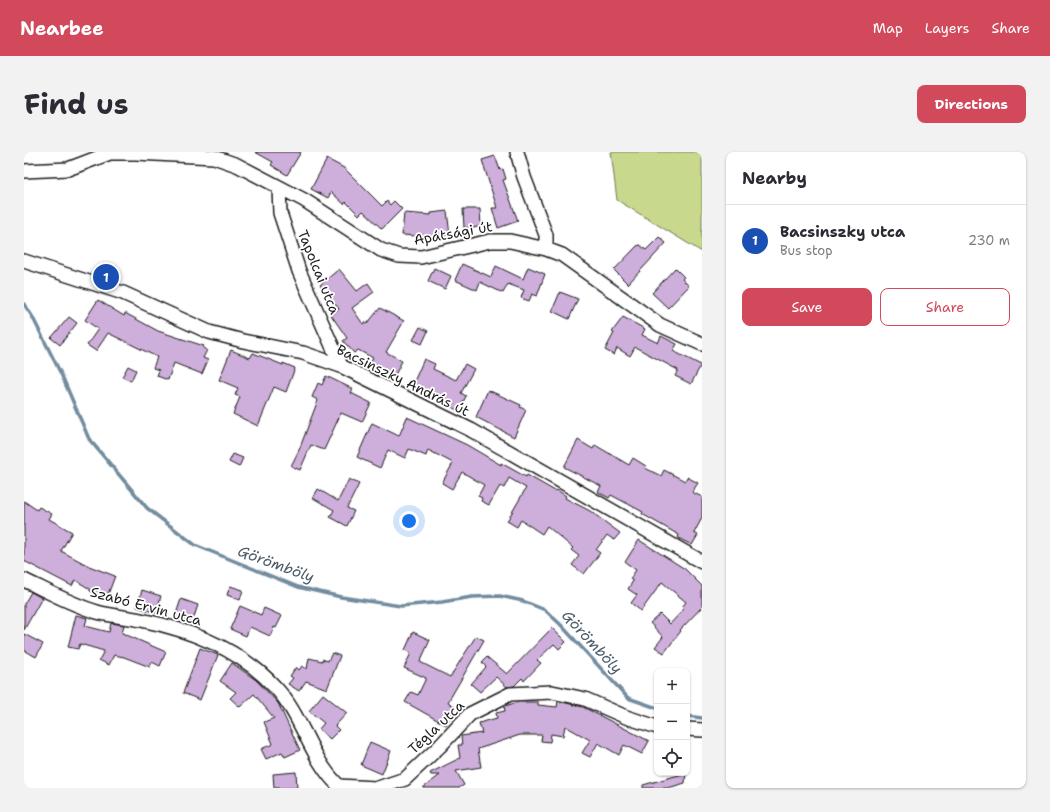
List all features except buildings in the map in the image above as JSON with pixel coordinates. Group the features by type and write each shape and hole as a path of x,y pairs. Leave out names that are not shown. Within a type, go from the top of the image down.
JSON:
{"street":[{"path":"517,152 524,178 546,235 546,249"},
{"name":"Apátsági út","path":"24,172 68,169 109,153 215,155 304,200 382,250 399,256 420,257 490,241 510,241 546,249 562,255 660,325 702,344"},
{"name":"Tapolcai utca","path":"279,188 280,213 299,271 340,366"},
{"name":"Bacsinszky András út","path":"24,261 123,294 209,332 243,341 303,353 340,366 472,430 702,562"},
{"name":"Szabó Ervin utca","path":"24,580 96,612 142,620 195,635 214,642 241,658 275,687 292,708 327,775 338,787"},
{"name":"Tégla utca","path":"338,787 377,788 405,779 440,746 470,714 510,694 552,692 585,699 626,717 654,726"},
{"path":"690,729 702,730"}],"green space":[{"path":"611,152 702,152 702,252 617,200"}],"waterway":[{"name":"Görömböly","path":"24,304 32,316 62,376 89,439 147,508 195,545 298,587 341,597 401,606 472,597 500,596 523,601 545,610 560,624 628,698 654,707"},
{"name":"Görömböly","path":"690,716 702,718"}],"place":[{"name":"Bacsinszky utca","path":"106,277"}]}
